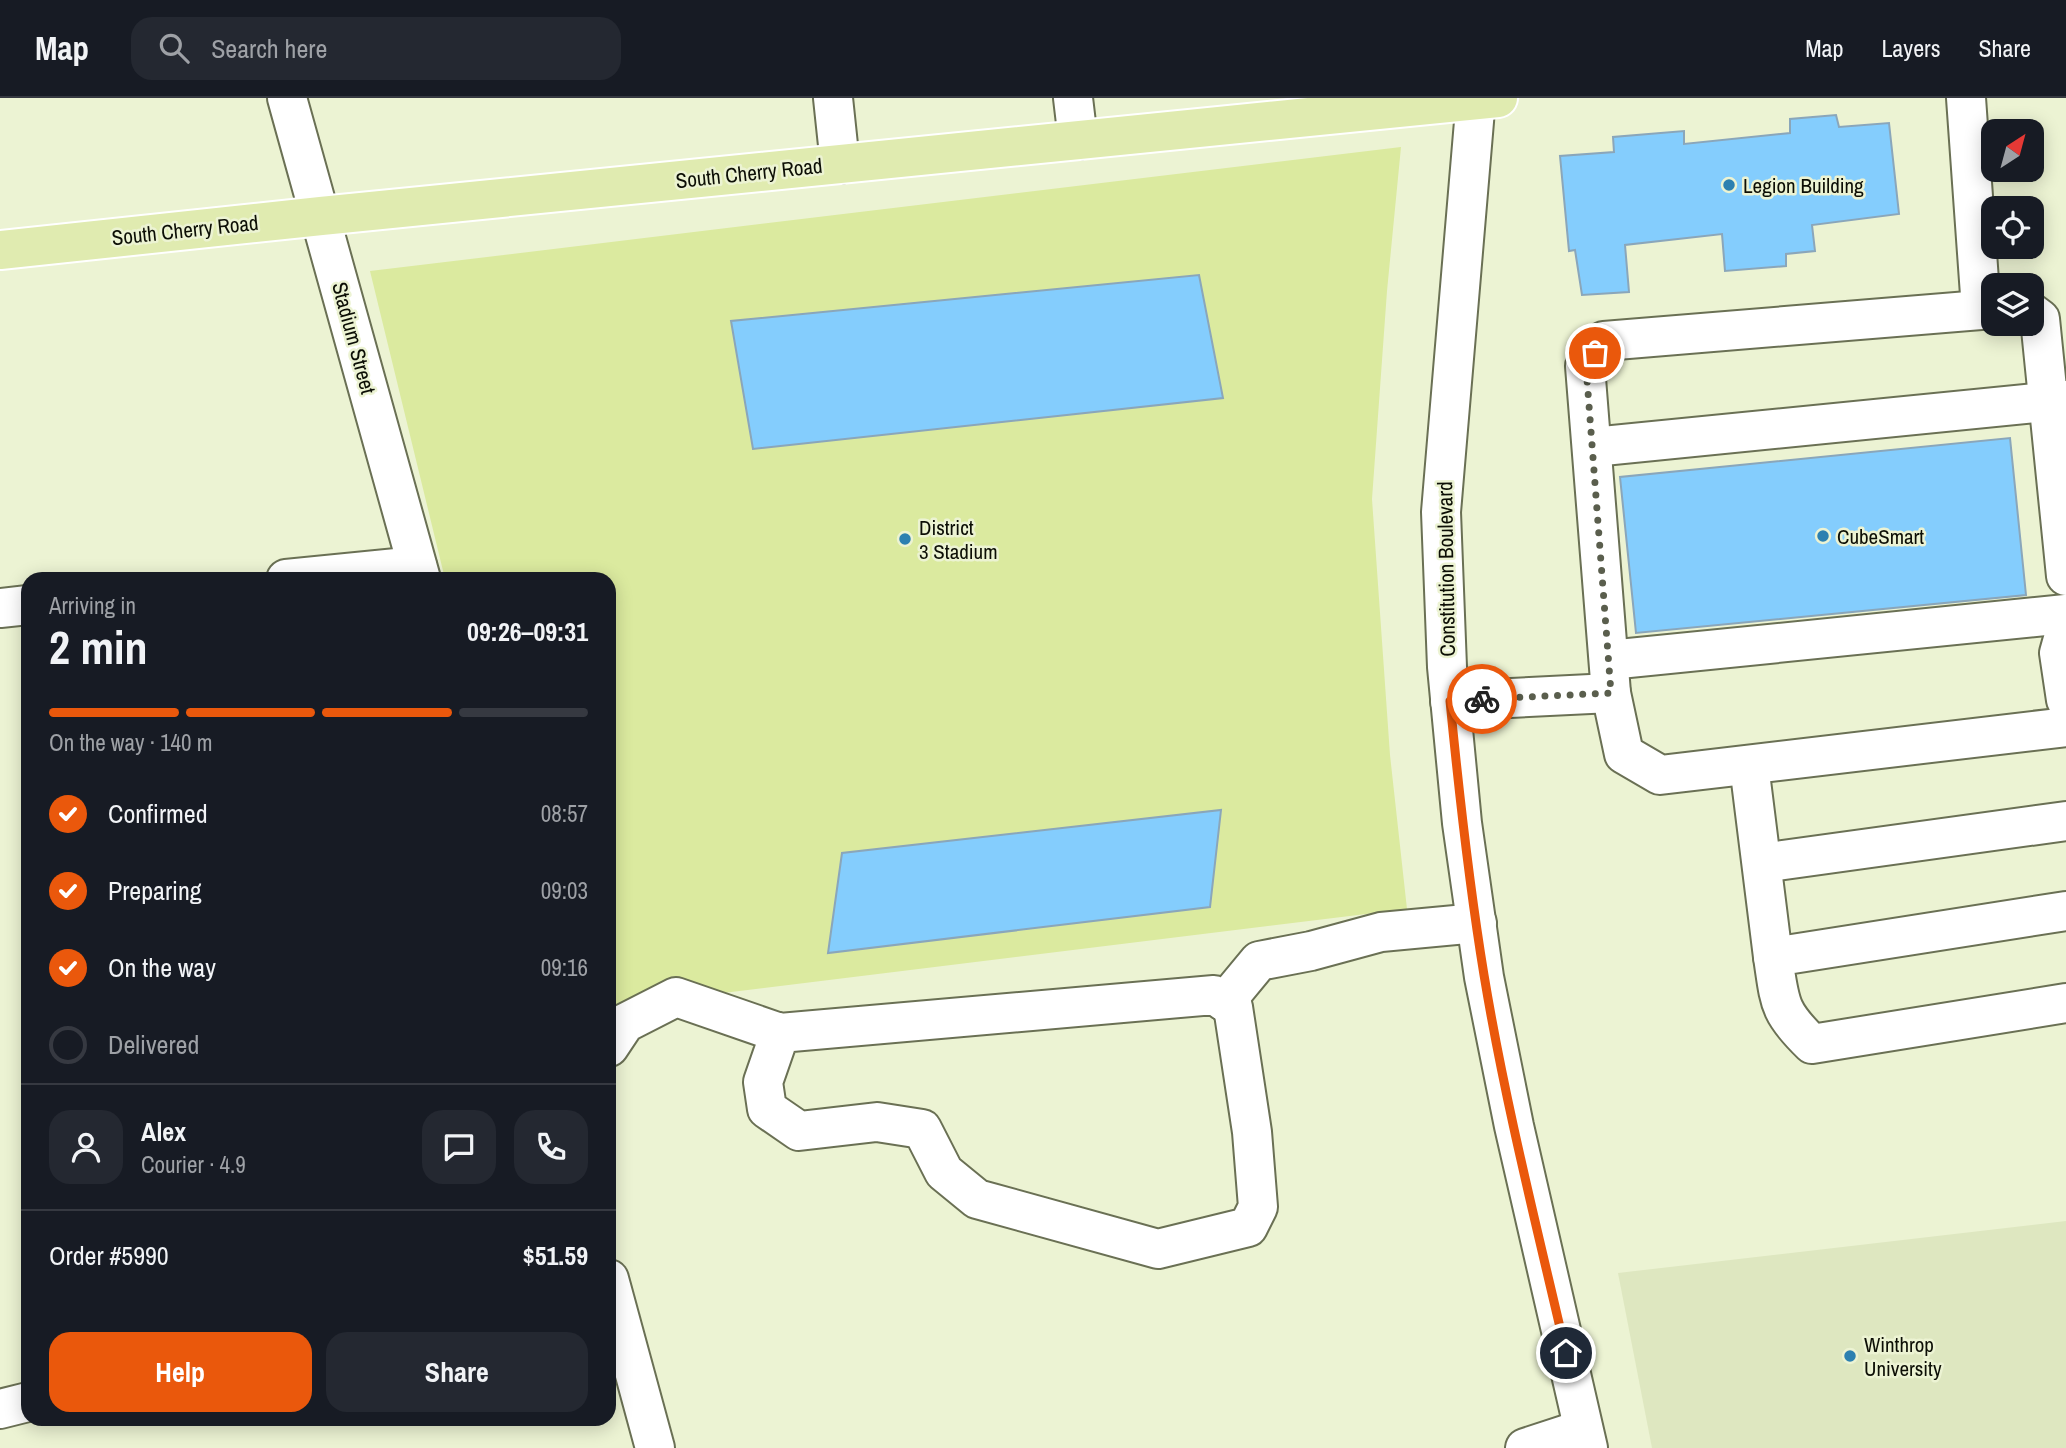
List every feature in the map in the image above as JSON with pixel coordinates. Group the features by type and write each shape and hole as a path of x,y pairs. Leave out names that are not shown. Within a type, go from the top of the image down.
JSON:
{"main road":[{"name":"South Cherry Road","path":"0,250 1483,99"}],"street":[{"name":"Stadium Street","path":"286,98 419,572"},
{"path":"833,98 841,164"},
{"path":"1073,98 1078,140"},
{"path":"1966,98 1983,273"},
{"name":"Constitution Boulevard","path":"1483,99 1441,512 1450,701 1462,823 1485,977 1514,1126 1586,1439"},
{"path":"1981,310 1604,341 1586,366 1610,677 1624,754 1660,775 2066,727"},
{"path":"2044,336 2057,401 2066,576"},
{"path":"1592,447 2057,401"},
{"path":"0,608 21,606"},
{"path":"1450,701 2066,614"},
{"path":"2066,628 2059,653 2066,700"},
{"path":"1749,765 1780,1005 1794,1027 1812,1044 2066,1003"},
{"path":"1762,863 2066,821"},
{"path":"1773,957 2066,911"},
{"path":"1225,1002 1259,961 1311,951 1381,932 1476,923"},
{"path":"616,1036 625,1023 676,997 780,1033 1214,995 1233,1007 1252,1132 1258,1207 1248,1227 1158,1249 977,1199 944,1172 922,1129 877,1122 799,1132 766,1109 763,1082 780,1033"},
{"path":"616,1305 654,1448"},
{"path":"0,1409 21,1404"},
{"path":"1525,1448 1586,1439"}],"shaded area":[{"name":"Winthrop University","path":"2066,1221 2066,1448 1652,1448 1618,1273"}],"green space":[{"name":"District 3 Stadium","path":"1401,147 1387,291 1372,499 1390,755 1407,909 616,1006 616,572 443,572 370,271"}],"building":[{"name":"Legion Building","path":"1836,115 1839,127 1889,123 1899,214 1812,225 1815,251 1786,254 1786,266 1725,271 1722,234 1625,245 1629,292 1582,295 1575,250 1569,251 1560,156 1614,152 1613,137 1684,131 1684,144 1790,133 1790,119"},
{"path":"1199,275 1223,398 753,449 731,321"},
{"name":"CubeSmart","path":"2010,438 2026,595 1636,633 1620,477"},
{"path":"1221,810 1210,907 828,953 842,853"}],"way so far":[{"path":"1482,699 1611,693 1586,366 1595,353"}],"place":[{"name":"Legion Building","path":"1729,185"},
{"name":"CubeSmart","path":"1823,536"},
{"name":"District 3 Stadium","path":"905,539"},
{"name":"Winthrop University","path":"1850,1356"}],"route":[{"path":"1482,699 1450,701 1462,823 1485,977 1514,1126 1566,1353"}]}
